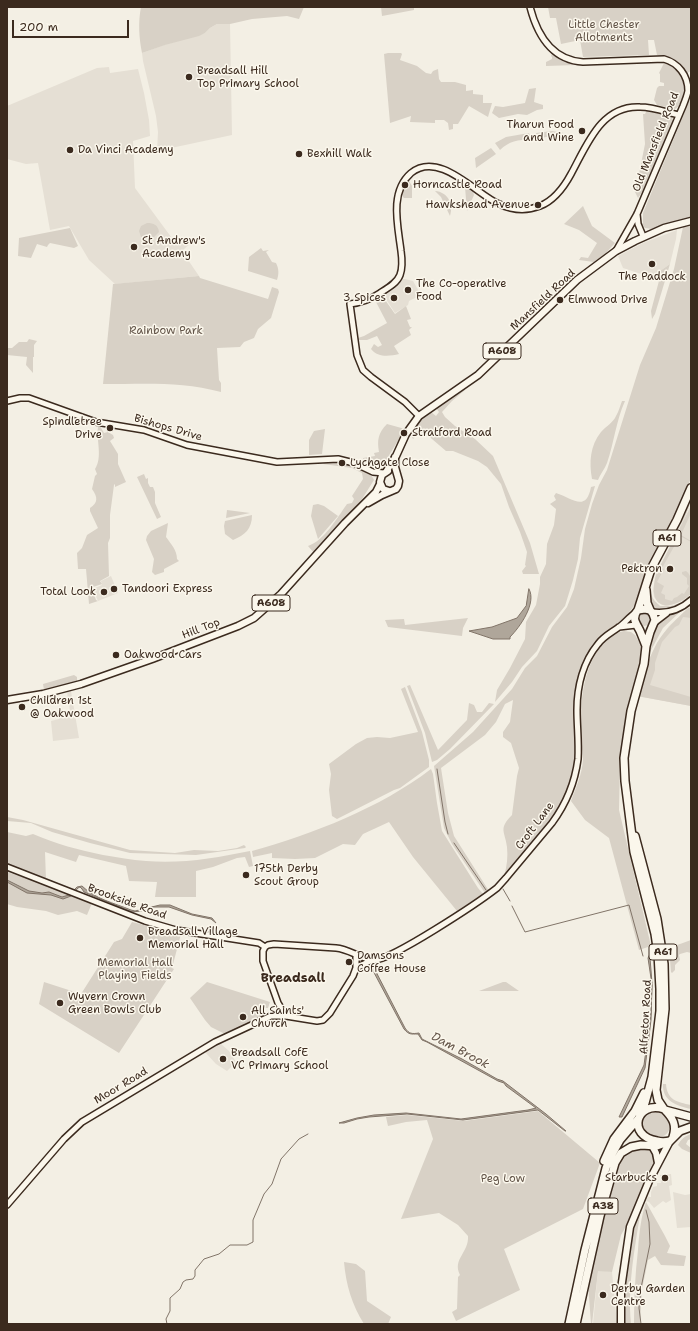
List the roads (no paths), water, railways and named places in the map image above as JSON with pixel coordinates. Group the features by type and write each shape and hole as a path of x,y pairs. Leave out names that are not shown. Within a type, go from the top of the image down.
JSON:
{"highway":[{"name":"A61","path":"637,612 651,569 677,520 691,488"},
{"name":"A61","path":"646,588 648,603 651,611"},
{"path":"645,609 651,611 655,618 653,624 646,629 637,626 634,620 637,612 645,609"},
{"name":"Alfreton Road","path":"639,1117 650,1088 655,1060 660,1004 658,954 652,921 634,852 625,786 624,758 631,711 644,664 646,646 653,624"},
{"name":"Alfreton Road","path":"637,626 646,646"},
{"name":"Alfreton Road","path":"630,824 644,868 662,948 666,982 665,1009 656,1090 658,1100 665,1109"},
{"path":"593,1214 597,1189 606,1156 614,1139 631,1118 640,1101 649,1075 656,1046"},
{"name":"A38","path":"569,1324 593,1214 610,1158 620,1140 639,1117 646,1110 651,1108 665,1109 691,1117"},
{"path":"639,1117 640,1130 643,1135 648,1138 670,1140 675,1124 665,1109"},
{"name":"A38","path":"576,1324 600,1216 614,1163 621,1153 631,1147 641,1145 661,1145 670,1140 680,1131 691,1127"}],"main road":[{"name":"Mansfield Road","path":"396,456 406,434 419,416 478,375 577,280 616,251 644,236 691,220"},
{"name":"A608","path":"385,473 396,456"},
{"name":"A608","path":"396,456 395,467 397,474"},
{"path":"391,471 397,474 399,481 396,489 389,491 383,489 380,482 381,476 385,473 391,471"},
{"name":"A608","path":"362,507 376,492 380,482"},
{"name":"A608","path":"362,507 389,491"},
{"name":"Hill Top","path":"7,700 27,697 81,684 125,669 246,622 261,613 281,594 345,523 362,507"},
{"path":"648,1138 656,1153 658,1163"},
{"path":"621,1324 621,1289 630,1227 640,1202 670,1140"}],"street":[{"name":"Old Mansfield Road","path":"530,7 537,27 546,43 568,60 583,62 664,59 676,65 683,73 688,90 686,98 637,214 616,251"},
{"path":"419,416 405,402 371,377 364,370 357,355 350,304 372,298 390,287 400,275 402,260 398,216 398,197 403,183 414,171 427,167 440,168 451,172 489,199 516,209 530,209 541,206 550,201 560,191 596,128 614,113 625,108 641,107 679,115"},
{"path":"637,214 638,224 644,236"},
{"name":"Bishops Drive","path":"7,401 20,398 29,398 96,422 144,430 187,445 266,461 286,462 338,459 354,463 373,472 385,473"},
{"name":"Bishops Drive","path":"373,472 380,482"},
{"path":"653,624 667,613 683,606 691,600"},
{"path":"651,611 667,613"},
{"name":"Croft Lane","path":"356,968 404,947 429,933 498,888 552,823 567,798 575,774 578,751 577,700 582,675 597,645 606,635 619,627 637,612"},
{"name":"Croft Lane","path":"619,627 637,626"},
{"name":"Brookside Road","path":"7,867 131,916 162,926 193,933 259,943 265,947 274,944 329,947 343,949 358,955"},
{"path":"265,947 263,951 263,961 278,1003 286,1016"},
{"path":"356,968 358,955 372,960"},
{"name":"Moor Road","path":"7,1205 64,1139 82,1122 215,1042 271,1016 286,1016 321,1021 326,1018 353,976 356,968"},
{"path":"271,1016 275,1012 278,1003"}],"waterway":[{"path":"437,769 448,834"},
{"path":"454,843 486,890"},
{"path":"503,889 510,901"},
{"path":"512,906 525,932 629,905 643,956"},
{"path":"167,1324 166,1319 170,1311 170,1298 180,1289 183,1282 193,1279 195,1276 195,1270 204,1259 219,1254 230,1245 247,1245 253,1242 253,1220 264,1194 272,1184 281,1159 299,1139 308,1134"},
{"path":"641,1324 639,1308 641,1288 650,1244 649,1222 646,1210"}],"place":[{"name":"Breadsall Hill Top Primary School","path":"189,77"},
{"name":"Tharun Food and Wine","path":"582,131"},
{"name":"Da Vinci Academy","path":"70,150"},
{"name":"Bexhill Walk","path":"299,154"},
{"name":"Horncastle Road","path":"405,185"},
{"name":"Hawkshead Avenue","path":"538,205"},
{"name":"St Andrew's Academy","path":"134,247"},
{"name":"The Paddock","path":"652,264"},
{"name":"The Co-operative Food","path":"408,290"},
{"name":"3 Spices","path":"394,298"},
{"name":"Elmwood Drive","path":"560,300"},
{"name":"Spindletree Drive","path":"110,428"},
{"name":"Stratford Road","path":"404,433"},
{"name":"Lychgate Close","path":"342,463"},
{"name":"Pektron","path":"670,569"},
{"name":"Tandoori Express","path":"114,589"},
{"name":"Total Look","path":"104,592"},
{"name":"Oakwood Cars","path":"116,655"},
{"name":"Children 1st @ Oakwood","path":"22,707"},
{"name":"175th Derby Scout Group","path":"246,875"},
{"name":"Breadsall Village Memorial Hall","path":"140,938"},
{"name":"Damsons Coffee House","path":"349,962"},
{"name":"Wyvern Crown Green Bowls Club","path":"60,1003"},
{"name":"All Saints' Church","path":"243,1017"},
{"name":"Breadsall CofE VC Primary School","path":"223,1059"},
{"name":"Starbucks","path":"665,1178"},
{"name":"Derby Garden Centre","path":"603,1295"}],"district":[{"name":"Breadsall","path":"293,979"}],"park label":[{"name":"Little Chester Allotments","path":"604,31"},
{"name":"Rainbow Park","path":"166,331"},
{"name":"Memorial Hall Playing Fields","path":"135,969"},
{"name":"Peg Low","path":"503,1179"}],"water label":[{"name":"Dam Brook","path":"460,1051"}]}
